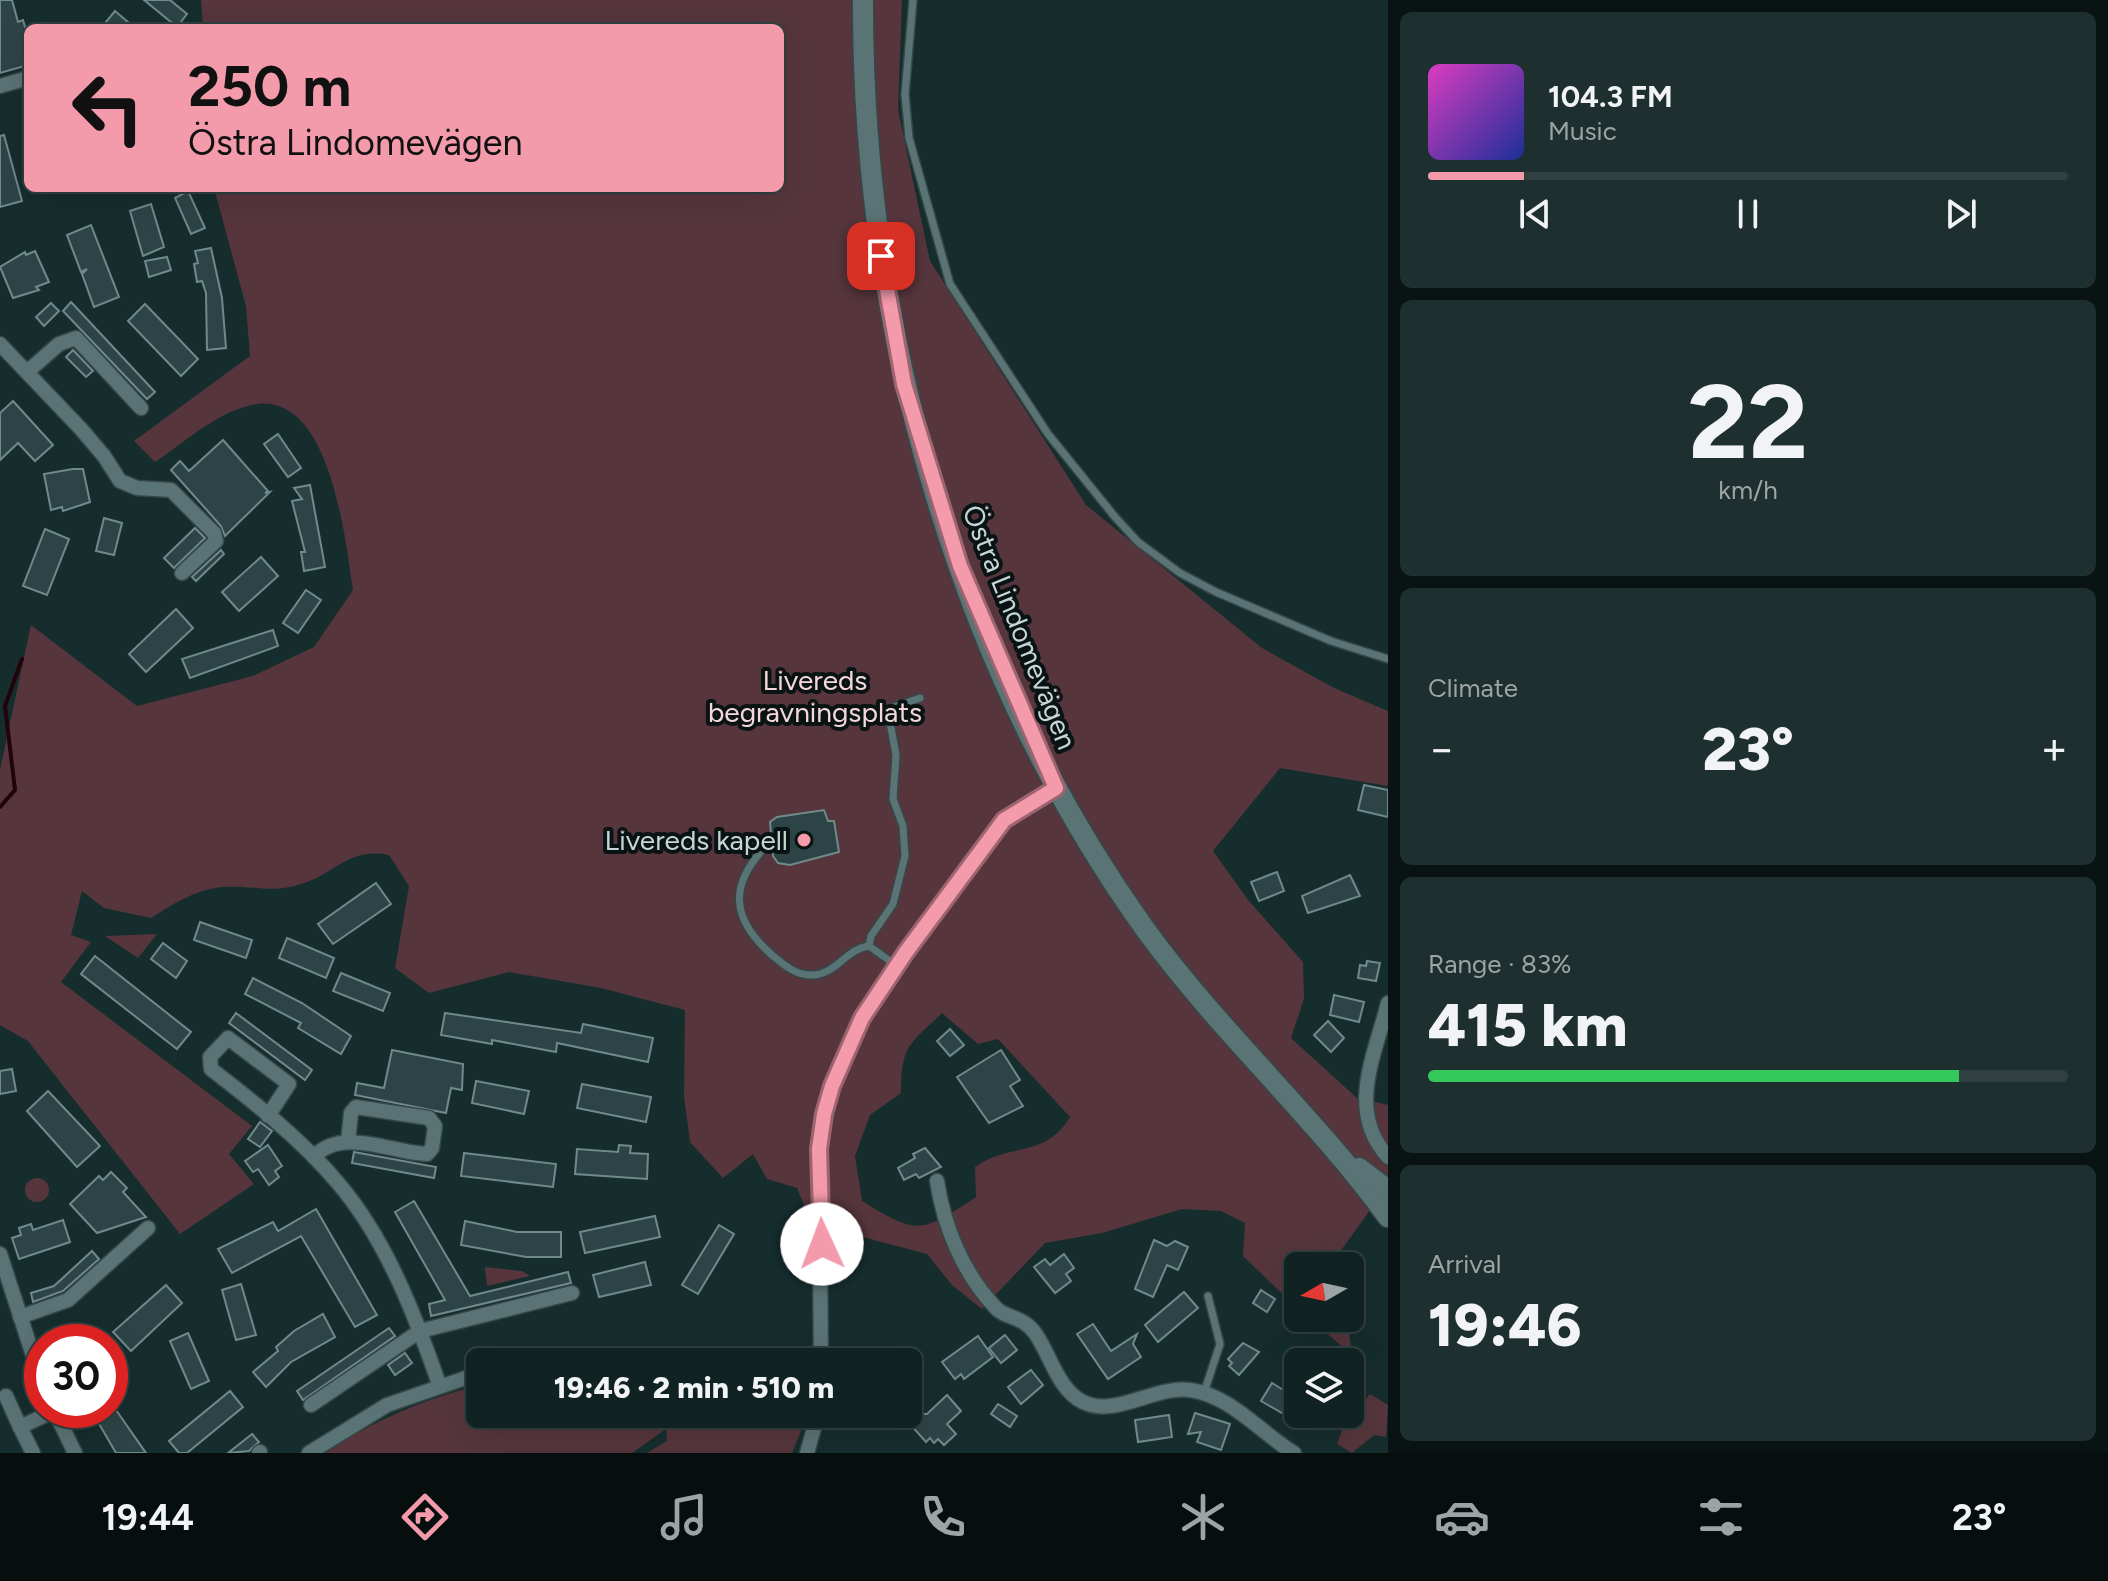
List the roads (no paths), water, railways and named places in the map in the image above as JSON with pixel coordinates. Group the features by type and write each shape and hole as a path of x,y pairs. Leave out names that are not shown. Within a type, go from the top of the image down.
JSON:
{"street":[{"name":"Östra Lindomevägen","path":"863,0 868,153 881,256 904,384 960,566 1056,788 1148,932 1324,1141 1384,1199"},
{"path":"0,86 24,79"},
{"path":"27,372 59,344 76,338 141,408"},
{"path":"0,344 104,456 120,481 137,488 171,490 214,533 216,541 182,573"},
{"path":"821,1348 819,1149 832,1086 862,1018 1004,820 1056,788"},
{"path":"1388,1003 1370,1066 1365,1108 1374,1138 1388,1157"},
{"path":"268,1116 289,1084 228,1038 208,1064 314,1157 340,1185 379,1246 420,1331 439,1384"},
{"path":"314,1157 332,1143 348,1142 427,1154 432,1148 435,1126 429,1118 356,1107 351,1113 348,1142"},
{"path":"937,1181 946,1223 975,1282 998,1311 1026,1322 1064,1383 1081,1401 1107,1405 1179,1389 1204,1393 1247,1418 1294,1453"},
{"path":"20,1317 68,1300 148,1228"},
{"path":"0,1254 24,1329"},
{"path":"311,1405 420,1331 572,1293"},
{"path":"309,1453 387,1405 466,1377"},
{"path":"6,1396 33,1453"},
{"path":"20,1427 24,1425"},
{"path":"63,1428 75,1453"},
{"path":"807,1453 814,1428"}],"lane":[{"path":"913,0 905,94 909,138 950,284 991,351 1063,454 1130,534 1180,573 1216,592 1320,636 1388,659"},
{"path":"869,946 871,936 893,904 905,856 903,826 893,799 896,755 890,711 920,698"},
{"path":"767,845 749,863 739,899 743,920 756,941 785,966 808,975 829,971 851,952 869,946"},
{"path":"869,946 897,966"},
{"path":"1204,1393 1220,1344 1208,1296"}],"waterway":[{"path":"0,807 15,790 5,706 22,659"}],"place":[{"name":"Livereds kapell","path":"804,840"}],"park label":[{"name":"Livereds begravningsplats","path":"815,696"}]}
